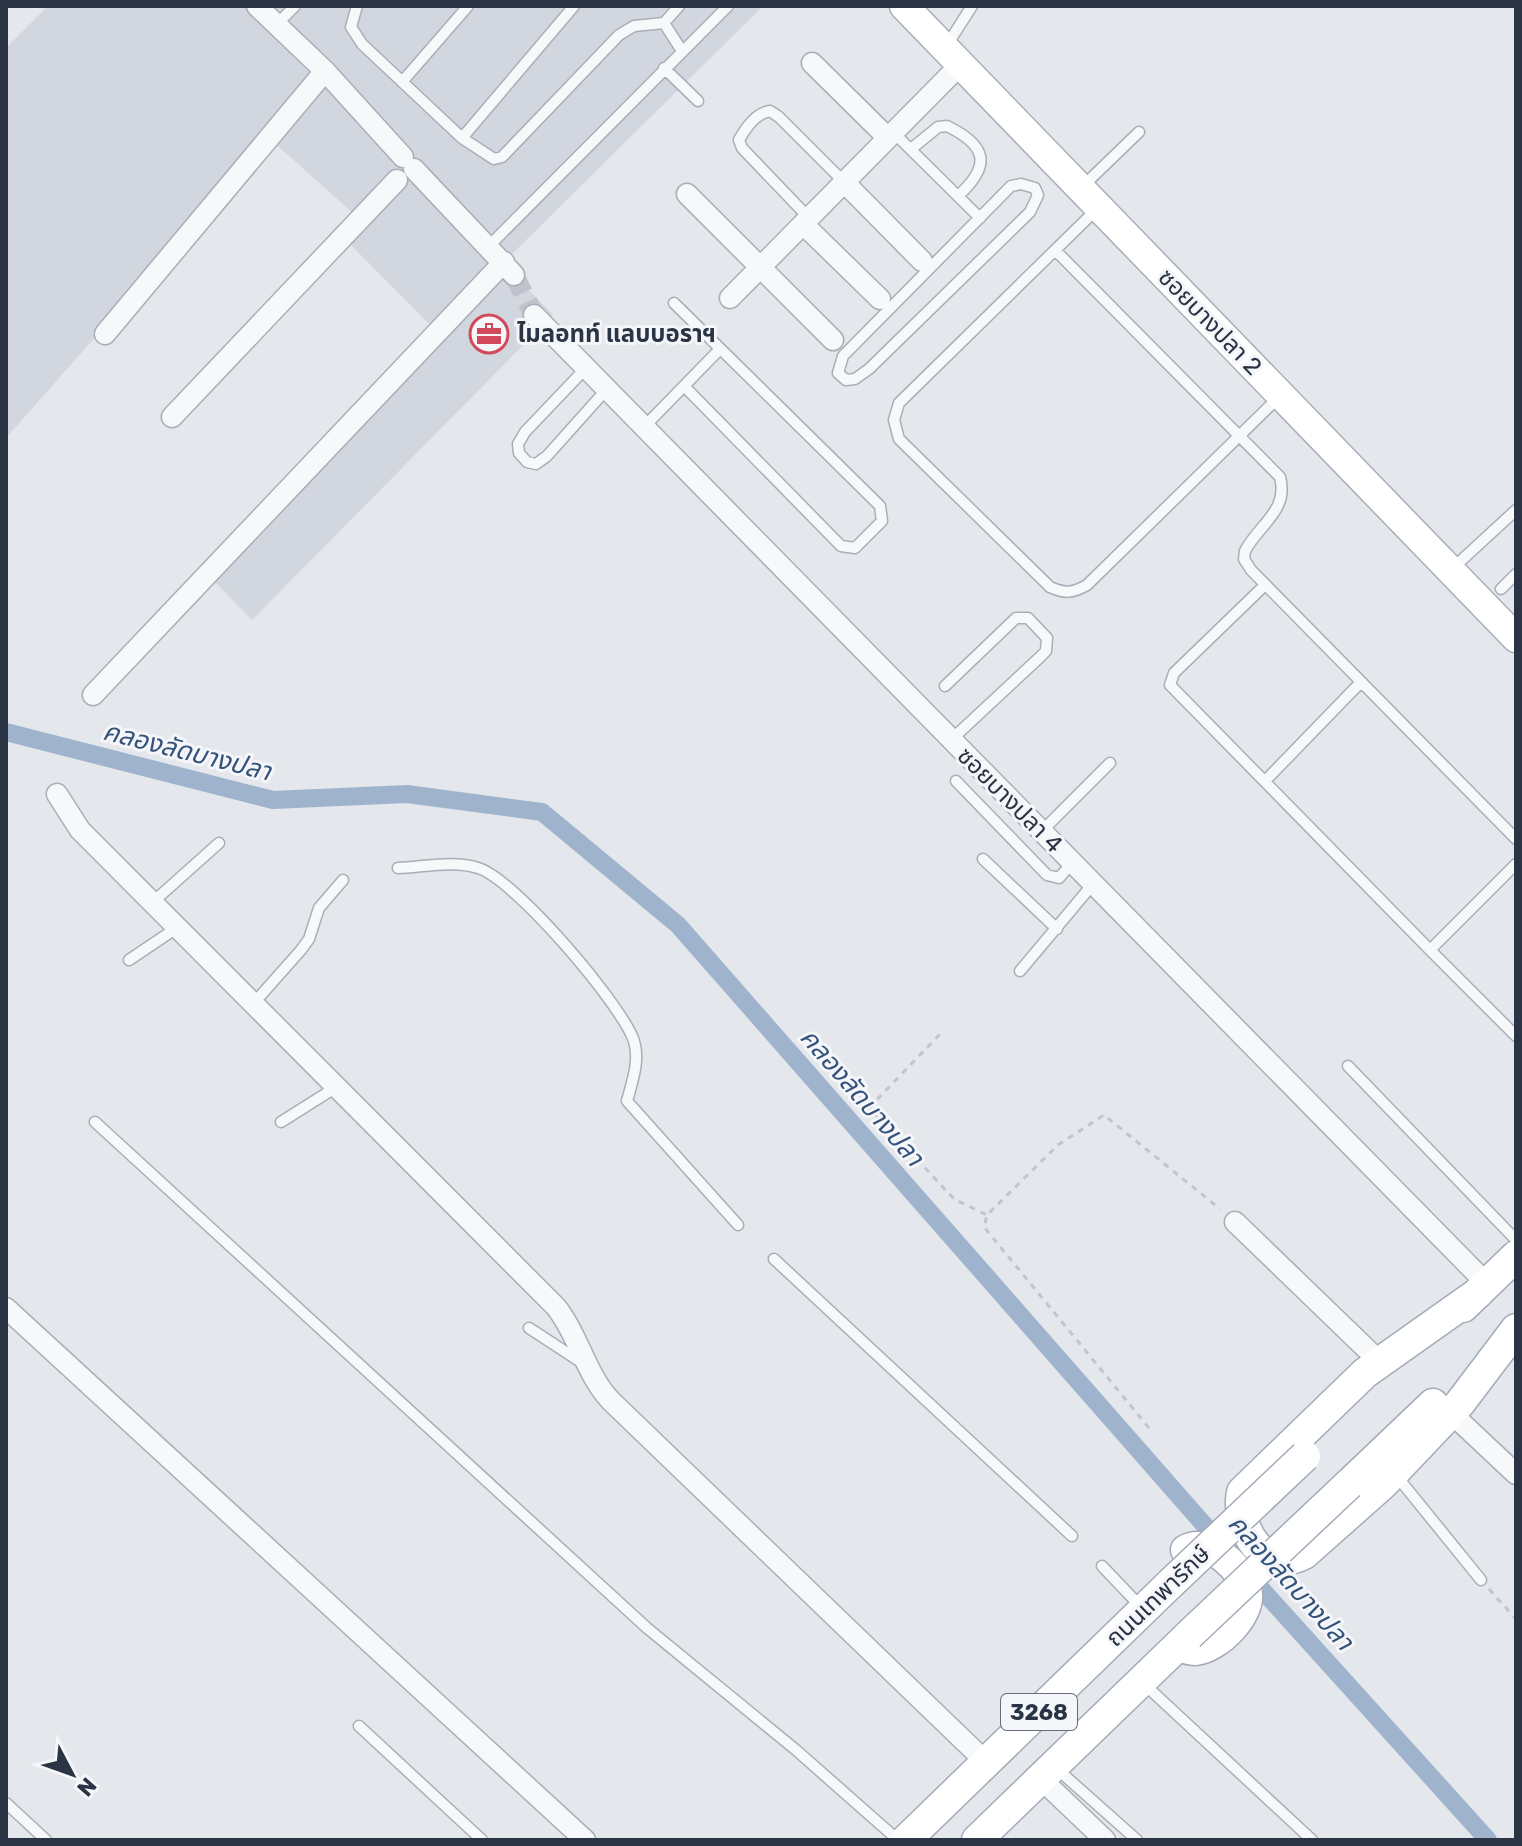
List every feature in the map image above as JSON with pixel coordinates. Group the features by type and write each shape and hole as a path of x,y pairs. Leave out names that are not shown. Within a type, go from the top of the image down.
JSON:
{"main road":[{"name":"ถนนเทพารักษ์","path":"906,1840 1157,1596 1516,1256"},
{"path":"1482,1288 1380,1362 1242,1492 1240,1519 1253,1543 1277,1559 1291,1561 1304,1554 1394,1473 1451,1413 1516,1327"},
{"name":"ถนนเทพารักษ์","path":"977,1840 1516,1327"},
{"path":"1157,1596 1157,1581 1161,1574 1183,1551 1195,1545 1211,1548 1245,1583 1247,1601 1242,1616 1220,1638 1194,1650 1184,1641"}],"street":[{"path":"93,695 509,269 489,246 405,169 325,71 257,6"},
{"name":"ซอยบางปลา 2","path":"904,6 1516,638"},
{"path":"730,298 891,135 953,56"},
{"path":"812,63 891,135"},
{"path":"105,334 325,71"},
{"path":"172,417 405,169"},
{"path":"844,182 922,261"},
{"path":"687,194 833,340"},
{"path":"806,221 880,299"},
{"name":"ซอยบางปลา 4","path":"534,315 1093,884 1482,1288"},
{"path":"57,794 80,830 556,1307 573,1329 600,1390 987,1763"},
{"path":"1235,1222 1380,1362"},
{"path":"6,1308 585,1840"},
{"path":"1451,1413 1516,1474"},
{"path":"1048,1773 1105,1840"}],"lane":[{"path":"276,25 295,6"},
{"path":"357,6 351,27 362,44 462,138 489,158 502,157 619,35 634,26 664,23 679,6"},
{"path":"462,138 574,6"},
{"path":"489,246 728,6"},
{"path":"953,56 972,6"},
{"path":"402,82 465,7"},
{"path":"664,23 682,51"},
{"path":"664,68 698,101"},
{"path":"806,221 742,148 739,140 744,131 762,112 770,111 779,117 844,182"},
{"path":"911,149 938,127 947,126 979,150 981,172 958,196"},
{"path":"1139,132 1055,250 899,403 894,420 899,439 1050,587 1063,593 1075,592 1087,585 1280,395"},
{"path":"891,135 911,149 980,218"},
{"path":"1030,185 1038,195 1030,212 869,369 855,379 846,380 838,373 843,356 980,218 1011,186 1030,185"},
{"path":"1055,250 1280,477 1283,491 1279,508 1245,551 1244,559 1265,585 1516,839"},
{"path":"674,303 880,506 882,521 855,548 841,546 685,387"},
{"path":"643,428 720,349"},
{"path":"585,369 525,432 518,444 519,453 527,462 536,464 547,456 606,390"},
{"path":"1451,571 1516,510"},
{"path":"1501,589 1516,574"},
{"path":"1265,585 1169,679 1177,694 1266,780 1516,1036"},
{"path":"945,686 1016,618 1028,618 1047,638 1046,651 951,740"},
{"path":"1266,780 1361,682"},
{"path":"1041,832 1110,763"},
{"path":"956,781 1047,875 1059,878 1072,863"},
{"path":"153,902 219,843"},
{"path":"983,859 1057,929"},
{"path":"1430,950 1516,864"},
{"path":"398,868 477,867 506,885 564,944 630,1031 636,1067 627,1101 738,1225"},
{"path":"254,1003 309,939 319,908 343,880"},
{"path":"1020,971 1093,884"},
{"path":"129,960 178,927"},
{"path":"1348,1066 1516,1240"},
{"path":"281,1122 338,1086"},
{"path":"95,1122 647,1628 796,1750 898,1840"},
{"path":"774,1259 1072,1536"},
{"path":"529,1328 590,1367"},
{"path":"1394,1473 1481,1580"},
{"path":"1102,1566 1157,1596"},
{"path":"1142,1681 1312,1840"},
{"path":"359,1726 482,1840"},
{"path":"1048,1773 1137,1840"},
{"path":"6,1803 46,1840"}],"path":[{"path":"869,1108 942,1032"},
{"path":"835,1071 954,1199 987,1215"},
{"path":"1149,1428 984,1227 987,1215 1058,1145 1104,1115 1235,1222"},
{"path":"1481,1580 1516,1619"}],"shaded area":[{"path":"48,6 763,6 503,263 553,315 252,620 207,574 437,332 346,240 363,222 270,139 6,438 6,48"}],"waterway":[{"name":"คลองลัดบางปลา","path":"6,732 273,800 407,794 542,812 678,925 1221,1544"},
{"name":"คลองลัดบางปลา","path":"1246,1572 1488,1840"}],"tunnel":[{"path":"514,275 534,315"}],"place":[{"name":"ไมลอทท์ แลบบอราฯ","path":"489,334"}]}
